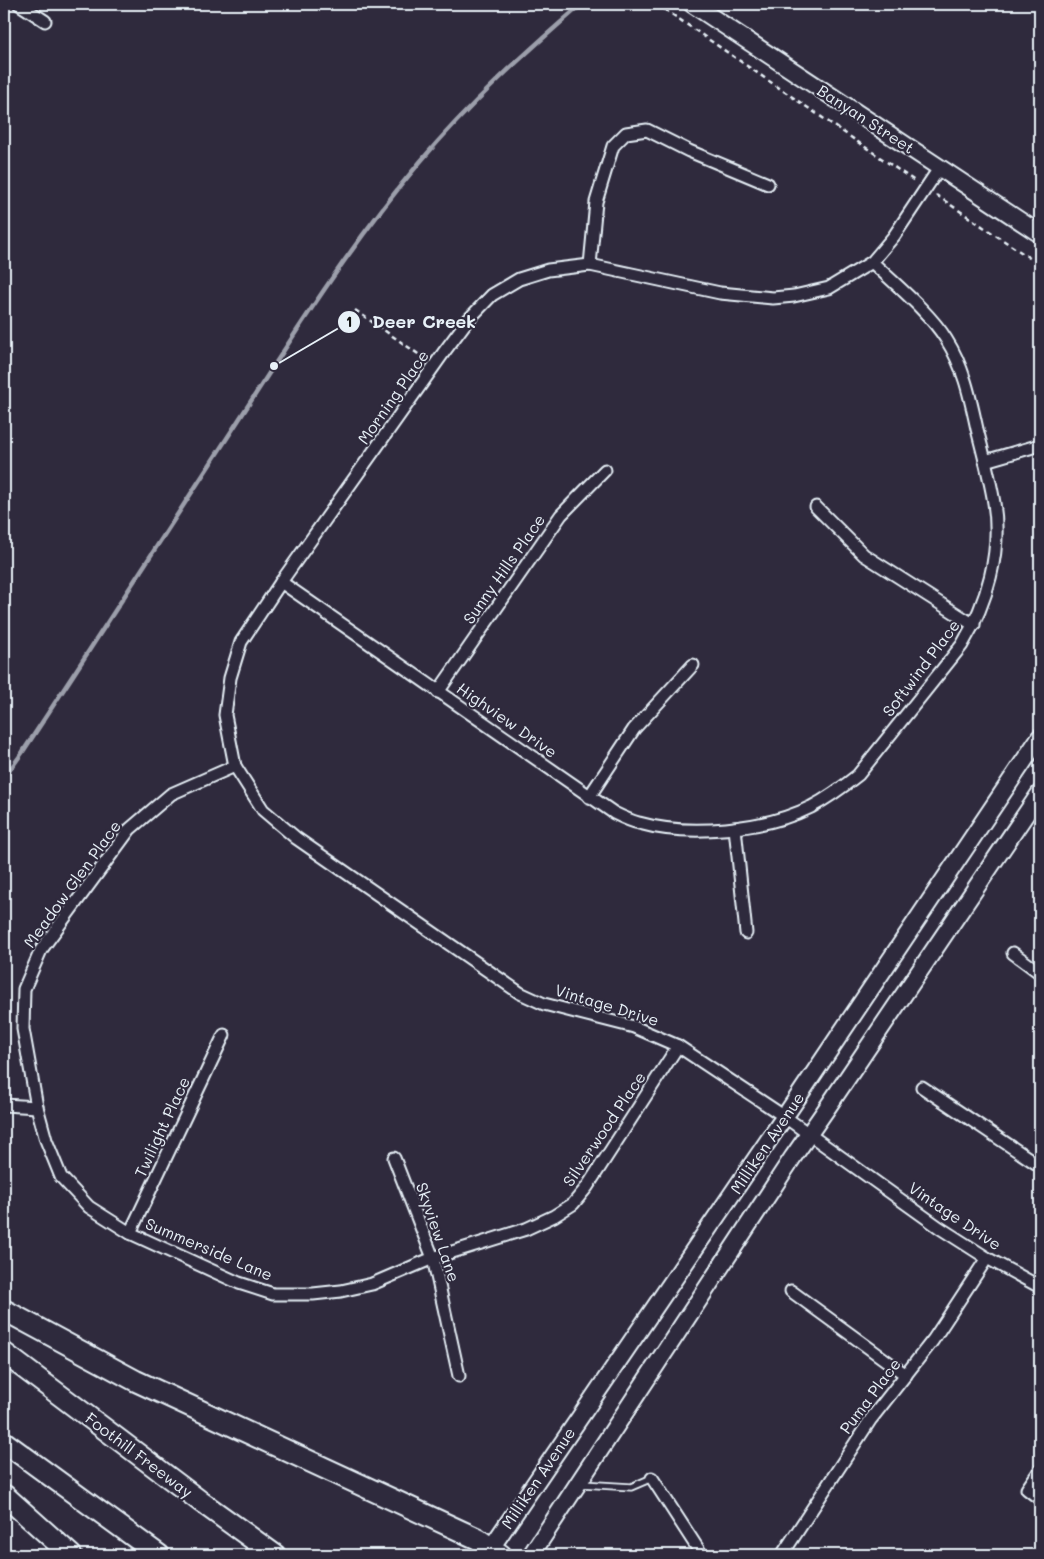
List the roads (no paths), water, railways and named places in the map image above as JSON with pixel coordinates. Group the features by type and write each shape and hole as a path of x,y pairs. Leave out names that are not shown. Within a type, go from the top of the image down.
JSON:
{"highway":[{"path":"4,1310 136,1380 478,1539 496,1551"},
{"name":"Foothill Freeway","path":"4,1353 200,1502 275,1555"},
{"path":"4,1442 159,1555"},
{"path":"4,1494 71,1555"}],"main road":[{"name":"Banyan Street","path":"701,6 1040,234"},
{"name":"Milliken Avenue","path":"496,1551 1040,737"},
{"name":"Milliken Avenue","path":"531,1555 808,1134 826,1111 1040,793"}],"street":[{"path":"19,4 45,21"},
{"path":"590,265 596,202 612,146 626,133 647,130 690,151 768,184"},
{"name":"Morning Place","path":"235,766 225,715 230,678 241,642 281,582 435,366 467,322 492,295 526,276 548,270 590,265 720,293 773,298 794,296 828,288 872,262 894,236 940,167"},
{"name":"Softwind Place","path":"735,828 772,822 809,808 837,792 858,775 962,645 974,625 989,582 996,546 995,504 960,362 945,337 920,308 872,262"},
{"path":"985,461 1040,445"},
{"name":"Sunny Hills Place","path":"438,692 561,515 605,470"},
{"path":"816,507 864,555 974,625"},
{"name":"Highview Drive","path":"281,582 588,797 614,813 638,823 693,830 735,828"},
{"path":"588,797 634,729 693,665"},
{"name":"Vintage Drive","path":"235,766 264,810 296,838 520,993 544,1004 634,1027 678,1046 785,1117 940,1228 987,1258 1040,1287"},
{"name":"Meadow Glen Place","path":"37,1106 23,1029 24,989 41,950 130,829 171,794 235,766"},
{"path":"735,828 746,933"},
{"path":"1012,953 1040,973"},
{"name":"Twilight Place","path":"130,1233 224,1035"},
{"name":"Silverwood Place","path":"433,1258 526,1229 554,1216 573,1204 587,1187 678,1046"},
{"path":"922,1087 1040,1166"},
{"path":"4,1106 37,1106"},
{"name":"Summerside Lane","path":"37,1106 46,1140 61,1177 89,1207 130,1233 239,1283 273,1294 313,1294 341,1291 372,1284 433,1258"},
{"name":"Skyview Lane","path":"394,1158 433,1258 459,1376"},
{"name":"Puma Place","path":"782,1555 871,1419 933,1340 987,1258"},
{"path":"791,1292 906,1375"},
{"path":"1040,1470 1027,1490 1040,1498"},
{"path":"652,1478 702,1555"}],"lane":[{"path":"577,1484 631,1487 652,1478"}],"waterway":[{"path":"4,778 290,341 365,232 420,162 458,120 519,60 582,4"}],"place":[{"name":"Deer Creek","path":"274,366"}]}
